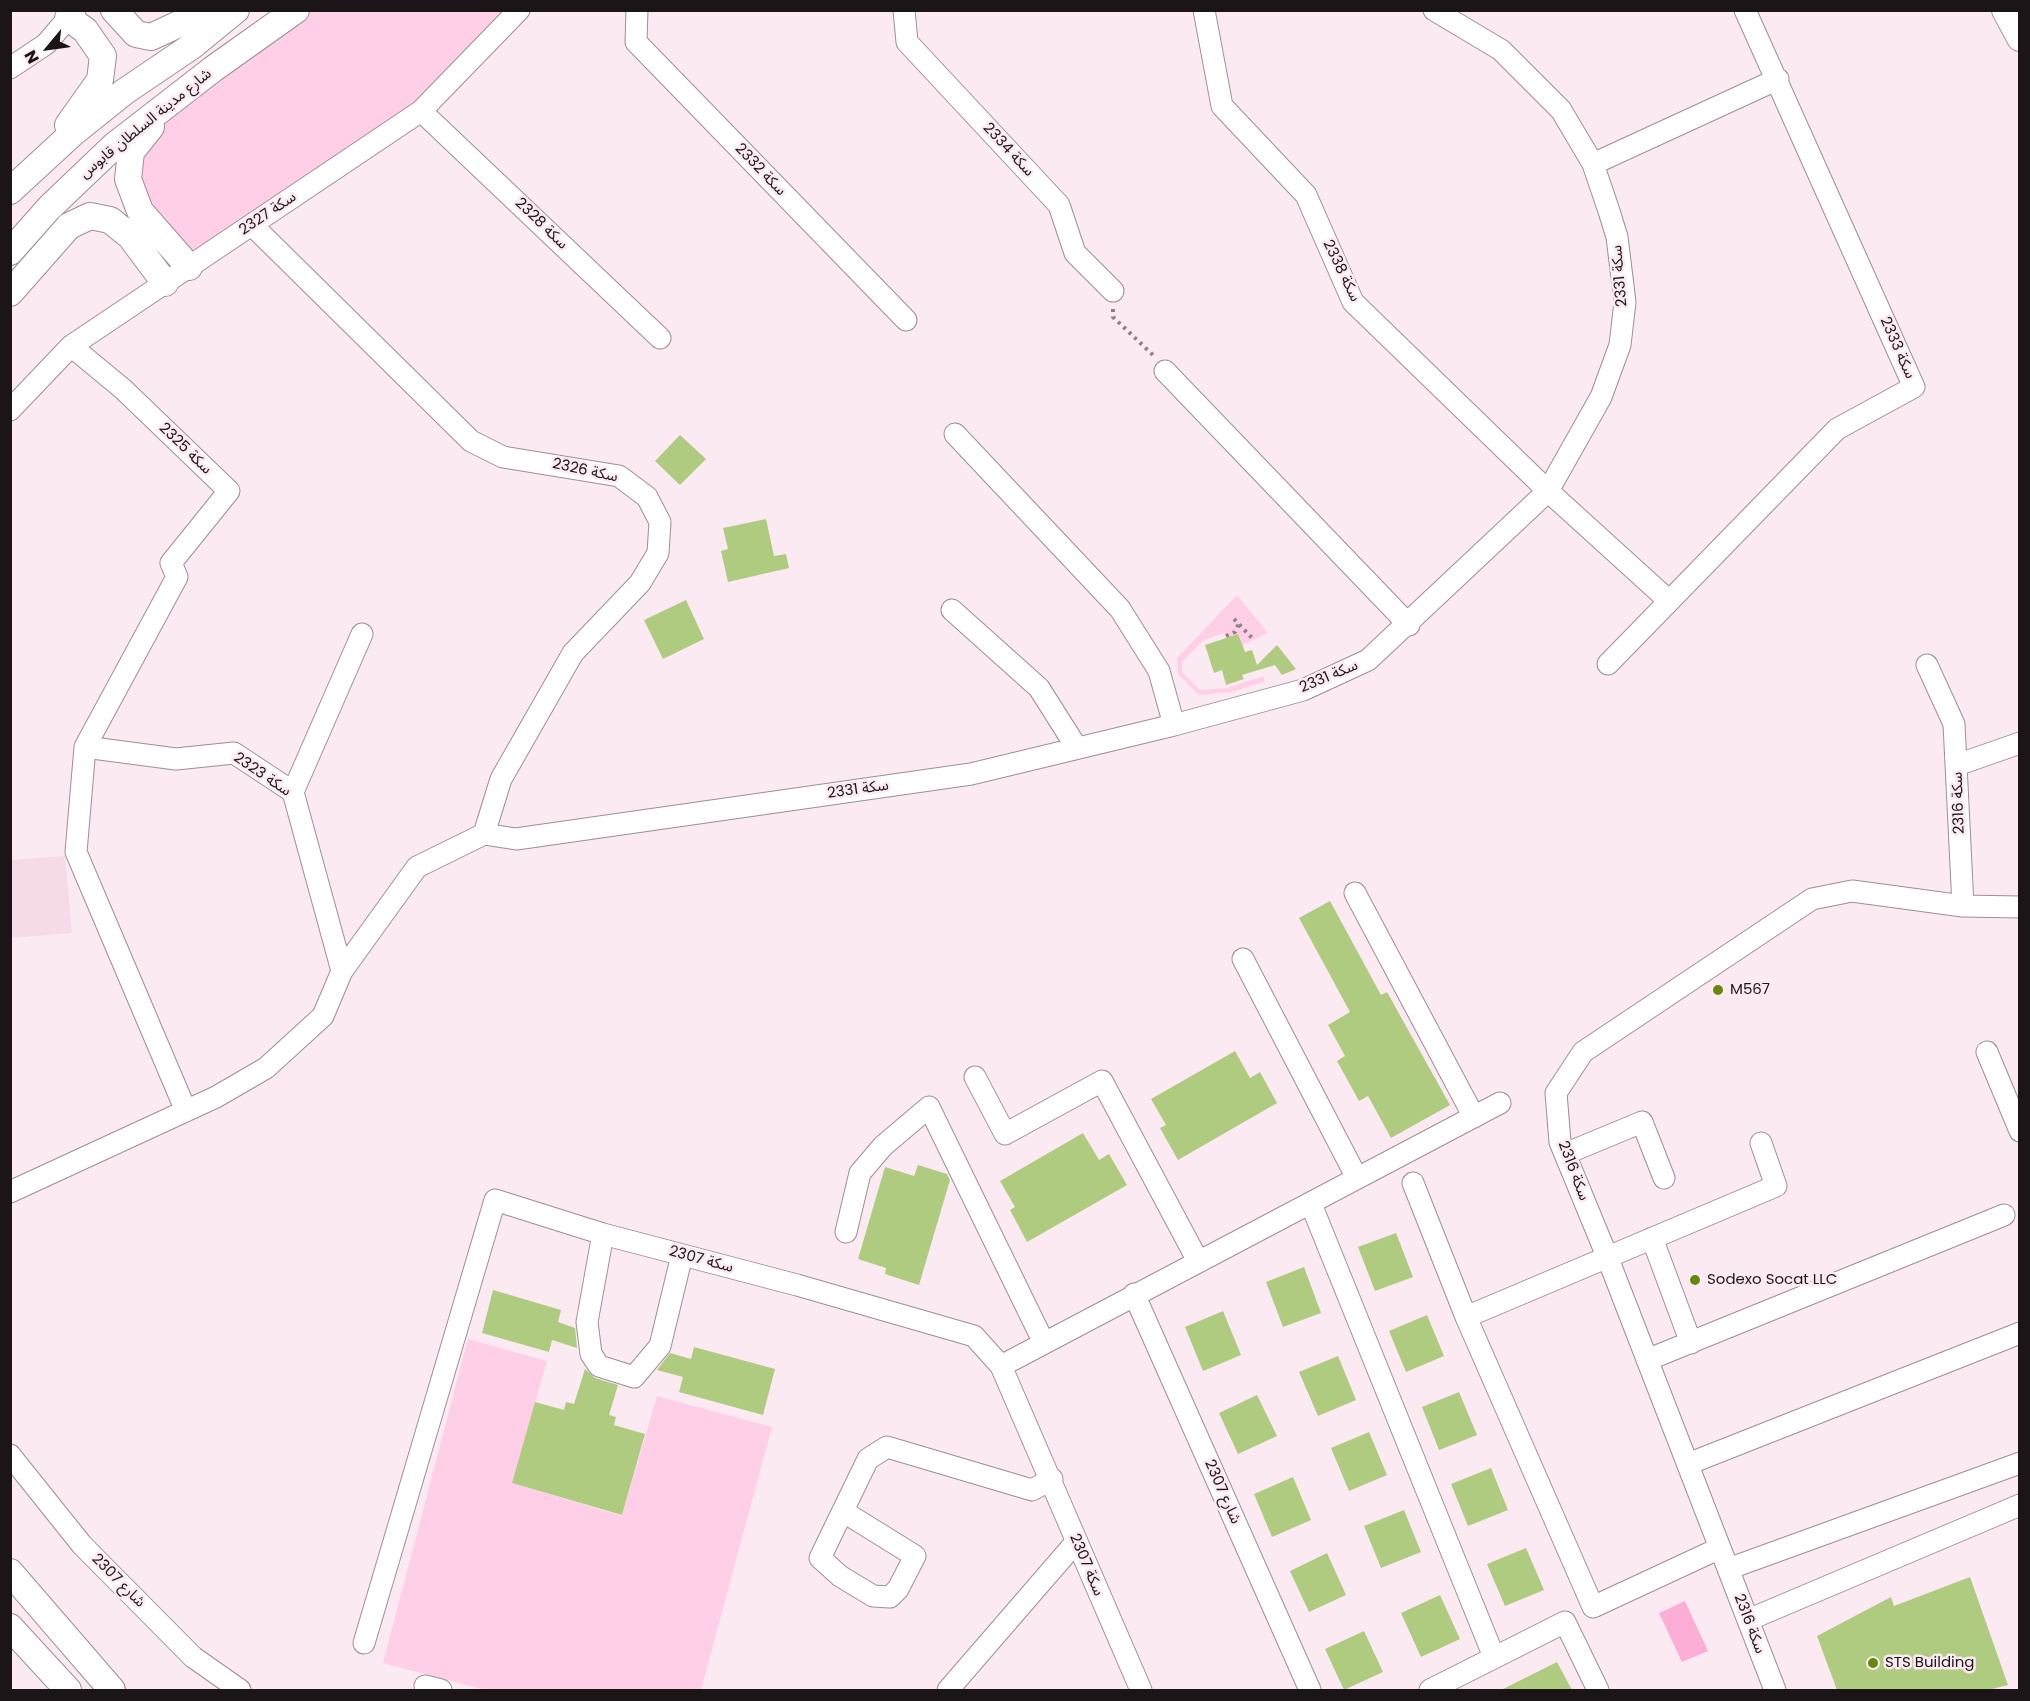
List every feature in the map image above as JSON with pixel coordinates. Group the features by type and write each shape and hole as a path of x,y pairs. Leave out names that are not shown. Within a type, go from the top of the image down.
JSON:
{"main road":[{"path":"114,10 136,34 151,37 209,10"},
{"name":"شارع مدينة السلطان قابوس","path":"10,192 43,159 124,92 192,46 236,10"},
{"name":"شارع مدينة السلطان قابوس","path":"10,252 88,169 184,91 296,10"},
{"path":"2005,10 2019,38"},
{"path":"43,159 100,80 103,56 86,30 71,14"},
{"path":"184,91 131,152 128,179 140,211 189,267"},
{"path":"10,293 69,226 90,216 110,220 130,236 165,283"},
{"path":"10,1572 112,1690"},
{"path":"10,1628 68,1690"}],"street":[{"name":"سكة 2327","path":"10,410 71,346 421,111 519,10"},
{"name":"سكة 2332","path":"637,10 636,42 906,320"},
{"name":"سكة 2334","path":"904,10 907,42 1059,205 1075,253 1113,291"},
{"name":"سكة 2338","path":"1204,10 1222,106 1306,195 1353,302 1548,491"},
{"name":"سكة 2331","path":"484,834 516,839 948,777 1174,725 1303,690 1368,660 1409,624 1548,491 1601,397 1620,345 1625,302 1617,237 1593,164 1561,110 1501,50 1434,10"},
{"name":"سكة 2333","path":"1608,664 1837,429 1914,387 1778,79 1745,10"},
{"path":"10,68 46,44 71,14"},
{"path":"1593,164 1778,79"},
{"name":"سكة 2328","path":"421,111 660,338"},
{"name":"سكة 2326","path":"252,225 471,441 503,457 620,476 647,497 660,522 658,553 640,583 573,653 501,779 484,834"},
{"name":"سكة 2325","path":"71,346 123,389 229,491 171,563 177,577 85,747"},
{"path":"1165,371 1409,624"},
{"path":"955,434 1120,609 1159,671 1174,725"},
{"path":"1548,491 1668,600"},
{"path":"952,610 1039,688 1077,748"},
{"path":"293,792 362,634"},
{"path":"1927,665 1954,724 1957,765"},
{"name":"2316 سكة","path":"1963,906 1957,765 2019,744"},
{"path":"85,747 76,852 186,1111"},
{"name":"سكة 2323","path":"85,747 176,759 234,753 293,792 342,971"},
{"path":"10,1192 186,1111 266,1068 291,1048 323,1016 342,971 417,867 484,834"},
{"name":"2316 سكة","path":"1775,1690 1607,1256 1560,1142 1556,1093 1583,1052 1812,899 1852,891 1963,906 2019,908"},
{"path":"1355,893 1474,1117"},
{"path":"1243,959 1357,1178"},
{"path":"1988,1053 2019,1131"},
{"path":"975,1077 1005,1134 1102,1081 1198,1261"},
{"path":"1001,1366 1500,1103"},
{"path":"846,1232 860,1173 884,1146 929,1107 1044,1343"},
{"path":"1565,1154 1642,1122 1664,1178"},
{"path":"1466,1317 1776,1186 1761,1143"},
{"path":"1413,1183 1466,1317 1593,1608 1720,1548"},
{"name":"سكة 2307","path":"364,1643 495,1200 603,1234 797,1285 974,1336 1001,1366 1052,1479 1076,1542 1141,1690"},
{"path":"1311,1204 1494,1657"},
{"path":"1647,1360 2004,1215"},
{"path":"603,1234 587,1322 591,1354 599,1366 634,1377 660,1346 682,1256"},
{"path":"1652,1238 1691,1343"},
{"name":"2307 شارع","path":"1134,1294 1310,1690"},
{"path":"1688,1464 2019,1333"},
{"path":"844,1512 915,1556 898,1589 890,1597 873,1596 840,1576 820,1558 868,1459 887,1447 1032,1490 1052,1479"},
{"name":"2307 شارع","path":"10,1455 82,1545 193,1657 240,1690"},
{"path":"1728,1569 2019,1463"},
{"path":"1748,1620 2019,1505"},
{"path":"948,1690 1076,1542"},
{"path":"1430,1690 1565,1622 1598,1690"}],"path":[{"path":"1113,291 1113,317 1165,371"},
{"path":"1234,619 1254,640"},
{"path":"1226,636 1235,632 1239,623"}],"shaded area":[{"path":"301,11 516,11 421,108 189,265 142,210 133,153 152,130"},
{"path":"1237,595 1268,633 1241,646 1238,637 1226,638 1224,633 1204,640 1182,662 1182,672 1200,690 1227,688 1263,676 1265,681 1232,692 1199,695 1178,674 1177,658"},
{"path":"65,856 72,933 11,938 11,860"},
{"path":"468,1339 547,1361 512,1483 622,1516 657,1396 772,1427 701,1690 486,1690 383,1663"},
{"path":"1685,1601 1708,1651 1682,1662 1659,1613"}],"building":[{"path":"680,435 706,459 680,485 655,461"},
{"path":"766,519 774,556 786,554 789,568 728,582 721,551 728,549 723,528"},
{"path":"686,600 704,639 663,659 644,620"},
{"path":"1238,634 1245,652 1252,650 1257,665 1277,645 1296,669 1282,675 1275,665 1242,675 1244,679 1226,685 1222,670 1214,673 1205,645"},
{"path":"1330,901 1381,995 1387,992 1450,1105 1391,1138 1368,1096 1359,1101 1337,1061 1345,1056 1328,1025 1350,1012 1299,918"},
{"path":"1235,1051 1250,1078 1260,1072 1277,1103 1178,1160 1160,1128 1166,1125 1151,1099"},
{"path":"1083,1133 1099,1160 1109,1154 1127,1185 1027,1242 1010,1210 1015,1207 1000,1181"},
{"path":"918,1165 947,1174 950,1180 919,1285 885,1274 886,1268 858,1259 885,1167 914,1176"},
{"path":"1396,1233 1413,1277 1375,1291 1358,1247"},
{"path":"1304,1267 1321,1313 1283,1327 1266,1282"},
{"path":"493,1290 561,1310 558,1322 575,1328 577,1348 552,1340 549,1352 482,1333"},
{"path":"1223,1311 1241,1355 1203,1371 1185,1327"},
{"path":"1427,1315 1444,1356 1406,1372 1389,1331"},
{"path":"694,1347 775,1369 763,1415 679,1392 683,1377 657,1370 670,1353 691,1359"},
{"path":"1338,1356 1356,1400 1318,1416 1299,1372"},
{"path":"585,1369 595,1378 618,1385 609,1415 616,1417 614,1425 645,1434 622,1515 512,1483 535,1402 564,1410 566,1402 574,1404"},
{"path":"1459,1392 1477,1435 1439,1450 1422,1407"},
{"path":"1257,1395 1277,1436 1238,1454 1219,1413"},
{"path":"1369,1432 1387,1475 1349,1491 1331,1448"},
{"path":"1491,1468 1508,1510 1468,1526 1451,1484"},
{"path":"1293,1477 1311,1520 1272,1537 1254,1494"},
{"path":"1404,1510 1421,1552 1381,1568 1364,1526"},
{"path":"1526,1548 1544,1590 1505,1606 1487,1564"},
{"path":"1327,1553 1346,1595 1309,1612 1290,1571"},
{"path":"1970,1577 2008,1685 1988,1690 1837,1690 1817,1636 1891,1597 1894,1606"},
{"path":"1440,1595 1460,1639 1421,1657 1401,1613"},
{"path":"1364,1631 1383,1672 1344,1690 1325,1649"},
{"path":"1557,1662 1572,1690 1501,1690"}],"place":[{"name":"M567","path":"1718,990"},
{"name":"Sodexo Socat LLC","path":"1695,1280"},
{"name":"STS Building","path":"1873,1663"}]}
